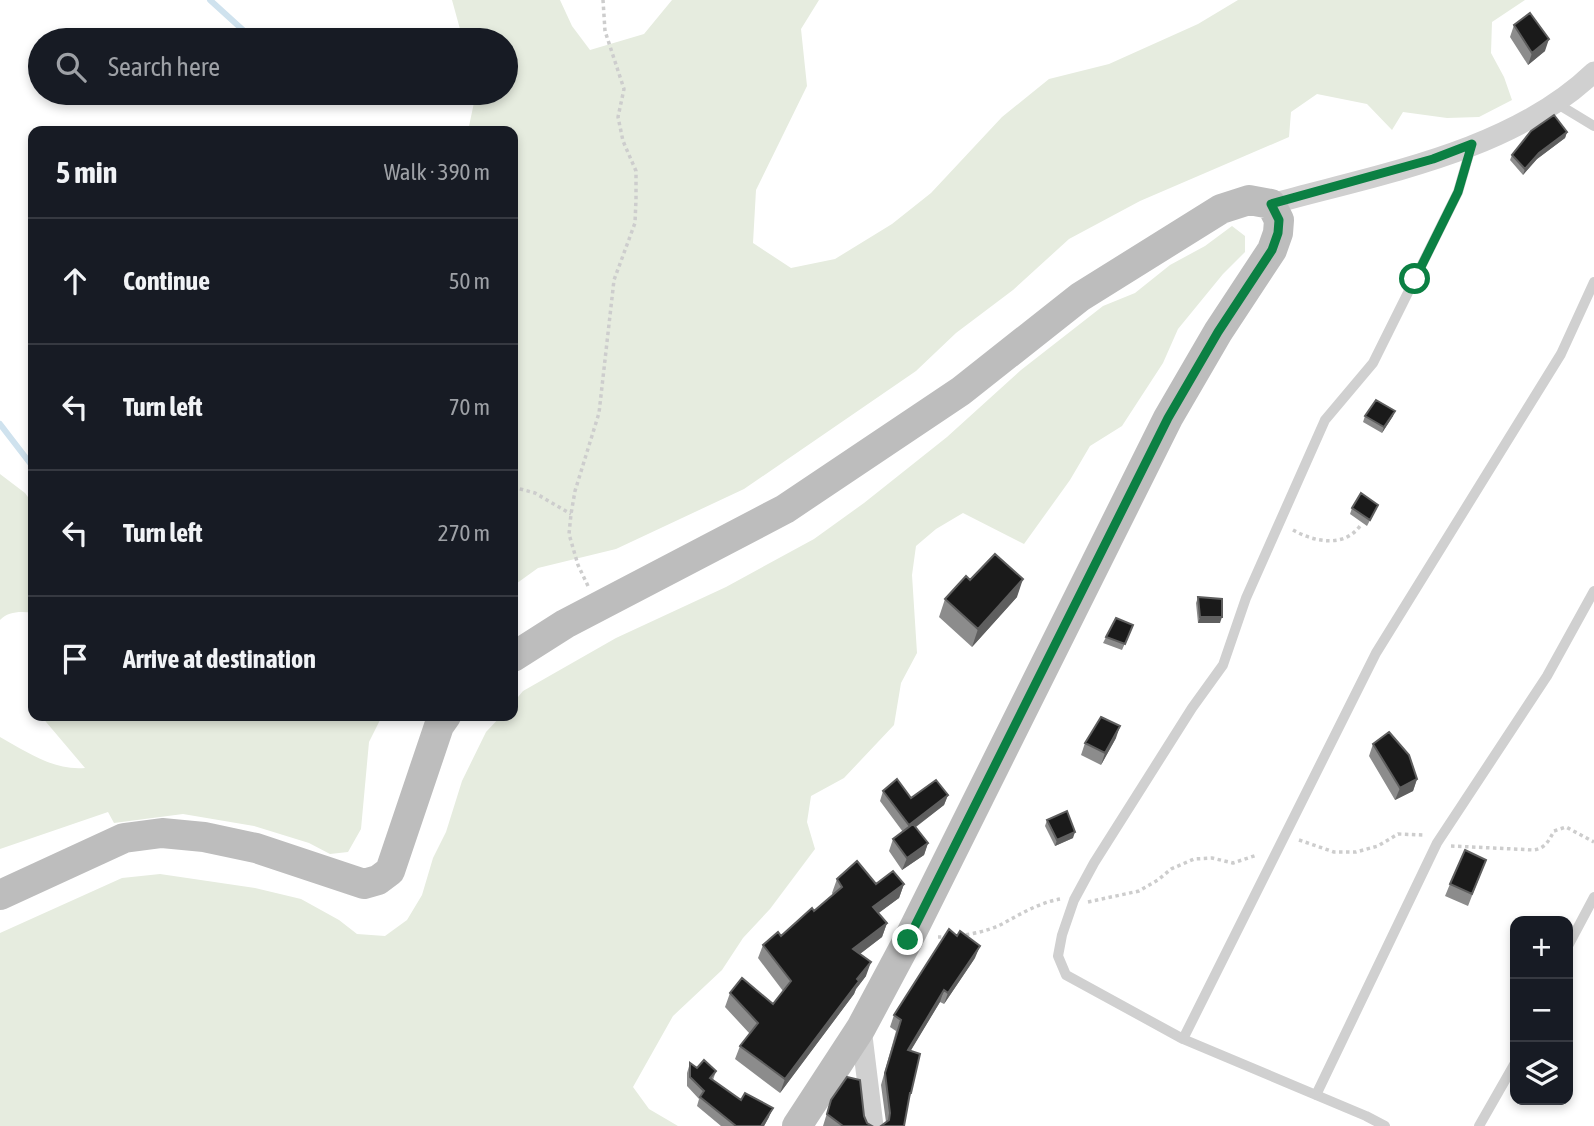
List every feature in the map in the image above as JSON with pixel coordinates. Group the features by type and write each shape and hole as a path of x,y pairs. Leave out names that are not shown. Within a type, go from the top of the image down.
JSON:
{"main road":[{"path":"518,654 565,624 785,509 961,391 1080,297 1221,209 1249,200 1271,204 1279,220 1272,250 1218,332 1168,418 862,1028 797,1126"},
{"path":"0,895 124,838 162,833 204,837 256,848 364,884 378,880 390,871 442,721"}],"street":[{"path":"1271,204 1433,159 1494,136 1556,103 1578,88 1594,72"},
{"path":"862,1028 873,1126"}],"lane":[{"path":"1556,103 1594,126"},
{"path":"1385,1126 1183,1039 1066,975 1058,956 1074,900 1094,863 1192,708 1223,665 1246,598 1325,420 1373,362 1458,192 1472,144"},
{"path":"1183,1039 1376,653 1561,354 1594,282"},
{"path":"1316,1095 1437,843 1547,676 1594,591"},
{"path":"1573,937 1594,897"},
{"path":"1479,1126 1510,1072"}],"path":[{"path":"598,607 578,565 569,534 575,491 599,413 614,280 635,223 636,171 623,141 618,117 624,89 605,31 603,0"},
{"path":"518,488 535,493 571,514"},
{"path":"1280,521 1304,536 1319,541 1347,537 1360,526"}],"shaded area":[{"path":"452,0 560,0 572,26 590,50 644,34 672,0 819,0 801,29 807,86 756,190 753,243 791,268 835,259 892,224 931,193 1002,117 1049,79 1109,64 1198,24 1238,0 1525,0 1492,22 1491,53 1512,100 1479,117 1447,118 1403,112 1392,130 1367,104 1317,94 1291,112 1289,137 1140,201 1069,239 1013,290 956,333 916,371 744,489 616,549 538,568 518,582 518,126 469,126 473,105 518,105 518,28 460,28"},
{"path":"1232,226 1245,236 1245,252 1223,274 1178,329 1163,363 1122,426 1090,446 1070,480 1024,544 963,513 936,529 916,546 912,575 917,653 901,683 894,725 844,778 811,796 807,822 815,849 770,909 743,938 722,970 673,1016 633,1087 649,1109 678,1126 0,1126 0,933 122,878 160,874 255,888 301,899 339,920 357,934 385,936 407,920 422,895 462,781 486,732 496,721 518,721 518,697 523,691 616,638 726,587 814,539 947,437 1021,370 1103,306 1135,293 1170,265 1205,246"},
{"path":"0,474 28,497 28,612 15,612 0,620"},
{"path":"45,721 380,721 369,742 361,829 348,852 330,854 309,843 254,826 183,814 114,823 108,812 0,849 0,737 62,767 85,768"}],"building":[{"path":"1530,13 1549,39 1532,53 1514,25"},
{"path":"1554,115 1567,132 1539,153 1525,169 1512,155 1531,131"},
{"path":"1376,400 1395,411 1384,427 1365,416"},
{"path":"1361,493 1378,505 1370,520 1352,508"},
{"path":"995,554 1023,579 978,629 945,599 966,576 970,580"},
{"path":"1198,597 1222,599 1222,617 1200,617"},
{"path":"1116,618 1133,625 1125,644 1106,637"},
{"path":"1101,717 1120,726 1105,753 1085,743"},
{"path":"1389,732 1409,755 1417,779 1400,788 1373,744"},
{"path":"897,779 911,798 936,780 948,795 909,825 883,791"},
{"path":"1067,811 1075,832 1057,840 1047,820"},
{"path":"913,824 928,843 907,858 893,839"},
{"path":"1465,850 1486,860 1472,894 1450,884"},
{"path":"857,861 876,884 893,871 904,884 873,907 887,923 853,949 871,962 785,1079 740,1046 758,1023 730,993 742,978 773,1004 791,981 763,945 778,932 781,936 812,908 814,911 842,887 837,879"},
{"path":"949,929 957,936 960,931 980,946 948,993 944,990 908,1050 920,1054 904,1126 881,1126 889,1120 885,1073 901,1020 894,1015"},
{"path":"704,1060 716,1071 710,1078 741,1100 745,1093 773,1108 761,1126 736,1126 700,1097 704,1091 690,1077 690,1063 697,1068"},
{"path":"847,1077 860,1080 864,1116 872,1126 843,1126 827,1114 831,1100"}],"waterway":[{"path":"210,0 241,28"},
{"path":"0,424 28,460"}],"route":[{"path":"908,940 1168,418 1218,332 1272,250 1279,220 1271,204 1433,159 1472,144 1458,192 1415,279"}]}
